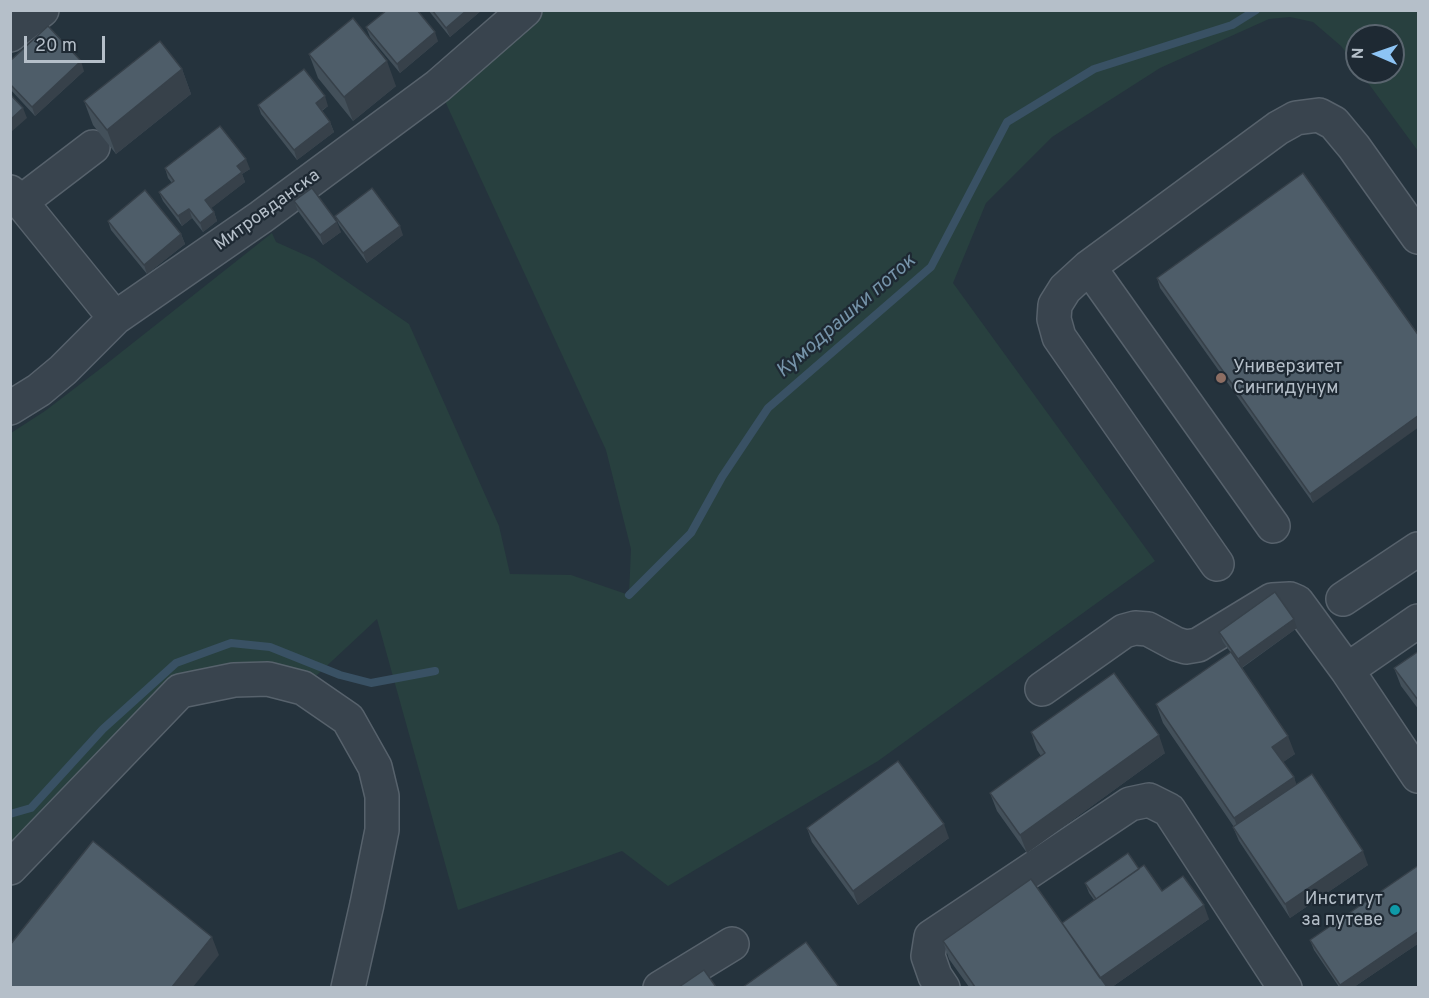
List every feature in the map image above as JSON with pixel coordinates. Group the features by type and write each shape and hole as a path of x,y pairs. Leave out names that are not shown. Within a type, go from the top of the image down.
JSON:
{"street":[{"path":"10,35 42,10"},
{"name":"Митровданска","path":"10,408 39,390 63,370 115,318 253,223 438,86 525,10"},
{"path":"1217,564 1059,336 1054,319 1055,305 1065,289 1089,267 1278,128 1296,118 1319,115 1334,123 1419,237"},
{"path":"93,147 16,197 115,318"},
{"path":"1089,267 1273,526"},
{"path":"1343,599 1419,549"},
{"path":"1042,688 1124,631 1135,628 1148,629 1176,644 1186,647 1198,645 1272,600 1290,599 1297,602 1347,670 1419,776"},
{"path":"1347,670 1419,621"},
{"path":"10,868 180,691 234,680 268,679 303,688 348,719 375,767 382,796 382,830 368,904 348,987"},
{"path":"943,987 935,976 928,956 931,937 1130,804 1149,800 1169,810 1285,987"},
{"path":"660,987 732,944"}],"green space":[{"path":"522,11 1418,11 1418,151 1369,84 1405,84 1405,24 1345,24 1345,51 1313,22 1290,17 1269,19 1160,68 1052,137 986,203 953,283 1155,561 878,761 668,886 622,851 458,910 377,619 303,688 180,691 11,868 11,433 45,411 100,369 272,233 276,242 314,259 409,324 499,526 510,574 571,575 629,595 631,549 606,450 438,86"}],"building":[{"path":"387,10 417,10 435,32 397,64 366,27"},
{"path":"432,10 467,10 446,28"},
{"path":"353,18 387,61 344,97 309,54"},
{"path":"48,26 81,61 32,107 10,84 10,61"},
{"path":"160,41 182,69 107,130 84,101"},
{"path":"304,69 325,96 316,103 330,122 294,150 258,105"},
{"path":"10,94 23,108 10,120"},
{"path":"220,126 246,159 237,166 242,172 205,200 214,212 200,223 189,209 178,216 159,192 174,181 165,168"},
{"path":"1303,173 1419,336 1419,415 1310,494 1157,278"},
{"path":"312,188 337,222 320,235 294,201"},
{"path":"372,188 400,226 363,253 335,216"},
{"path":"145,190 181,234 144,265 108,221"},
{"path":"1275,592 1294,619 1238,659 1219,632"},
{"path":"1419,651 1419,700 1418,700 1394,668"},
{"path":"1231,652 1288,736 1272,747 1294,777 1234,818 1156,704"},
{"path":"1114,673 1159,735 1020,835 990,793 1045,753 1031,732"},
{"path":"898,761 944,824 853,891 807,828"},
{"path":"1312,774 1363,851 1285,904 1233,827"},
{"path":"93,841 212,937 172,987 10,987 10,945"},
{"path":"1128,853 1139,869 1096,899 1085,883"},
{"path":"1144,865 1162,891 1183,876 1204,905 1100,978 1062,923"},
{"name":"Институт за путеве","path":"1419,865 1419,931 1340,985 1310,940"},
{"path":"1031,879 1107,987 975,987 943,941"},
{"path":"806,942 839,987 743,987"},
{"path":"704,970 716,987 679,987"}],"waterway":[{"name":"Кумодрашки поток","path":"629,595 691,533 722,477 768,408 931,267 1007,122 1094,69 1232,25 1256,10"},
{"name":"Кумодрашки поток","path":"10,814 31,808 103,729 176,663 231,643 270,647 340,675 371,683 435,671"}],"place":[{"name":"Универзитет Сингидунум","path":"1221,378"},
{"name":"Институт за путеве","path":"1395,910"}]}
